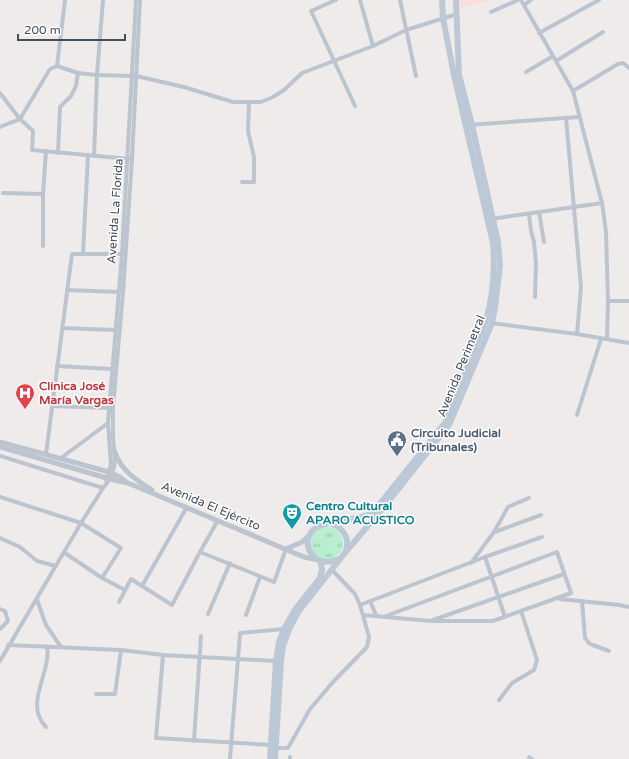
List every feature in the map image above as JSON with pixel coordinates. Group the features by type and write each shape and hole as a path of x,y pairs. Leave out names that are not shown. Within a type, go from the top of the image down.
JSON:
{"main road":[{"name":"Avenida Perimetral","path":"442,0 443,18 454,75 469,125"},
{"name":"Avenida Perimetral","path":"332,524 364,517 375,510 445,423 495,308 500,264 498,242 491,219 469,125 459,75 456,0"},
{"name":"Avenida Perimetral","path":"270,759 273,746 283,646 290,627 299,611 449,425 489,322"},
{"path":"332,524 342,530 346,535 347,542 344,554 339,559 333,562 326,562 313,556 308,543 309,536 318,526 332,524"},
{"name":"Avenida Perimetral","path":"275,759 273,746 276,661 279,642 284,629 296,608 320,578 322,569 319,560"}],"street":[{"path":"57,66 65,0"},
{"path":"94,156 97,75 103,0"},
{"name":"Avenida La Florida","path":"110,476 112,458 108,423 130,159 136,0"},
{"path":"134,76 140,0"},
{"path":"336,0 311,10 333,61 355,106"},
{"path":"360,0 373,46"},
{"path":"400,0 416,76"},
{"path":"491,12 518,0"},
{"path":"521,0 573,91 602,203 606,232 608,301 607,339"},
{"path":"524,5 531,0"},
{"path":"539,33 599,0"},
{"path":"0,127 20,119 50,69 57,66 78,73 134,76 184,87 233,102 261,102 284,90 302,73 373,46 406,30 457,14"},
{"path":"556,61 603,32"},
{"path":"526,72 553,56"},
{"path":"573,91 618,64 623,63 629,68"},
{"path":"58,153 60,107 71,96 76,86 78,73"},
{"path":"0,93 20,119 33,131 32,150 130,159 123,292 113,407 115,460 110,476 37,600 8,645 0,661"},
{"path":"242,182 254,182 254,156 248,130 249,103"},
{"path":"469,125 579,117"},
{"path":"566,118 581,287 577,334"},
{"path":"43,246 43,194 46,151"},
{"path":"83,254 88,155"},
{"path":"3,193 43,194"},
{"path":"491,219 602,203"},
{"path":"539,212 544,242"},
{"path":"529,214 534,242 536,270 535,297"},
{"path":"46,454 72,254 122,254"},
{"path":"67,290 119,292"},
{"path":"608,301 629,301"},
{"path":"489,322 629,343"},
{"path":"62,328 116,330"},
{"path":"577,415 601,339"},
{"path":"57,366 112,369"},
{"path":"52,406 109,408"},
{"path":"60,458 108,423"},
{"name":"Avenida El Ejército","path":"0,442 60,458 110,476 304,557 319,560"},
{"name":"Avenida El Ejército","path":"0,447 110,476"},
{"path":"114,450 119,462 128,473 160,496"},
{"path":"0,456 103,488"},
{"path":"0,497 81,523 121,548 102,578"},
{"path":"470,563 494,532 508,507 529,498"},
{"path":"142,586 187,507"},
{"path":"494,532 541,515"},
{"path":"119,602 131,579 172,605 218,520"},
{"path":"200,552 274,582 286,549 302,542 309,536"},
{"path":"360,605 485,557 542,537"},
{"path":"0,538 20,547 37,561 56,566"},
{"path":"363,614 431,621 493,621 558,599 571,593 557,552 386,616"},
{"path":"65,553 102,578 126,590"},
{"path":"485,557 505,617"},
{"path":"208,614 230,563"},
{"path":"163,655 156,738 288,748 310,710 333,682 367,646 369,637 363,614 355,594 332,570"},
{"path":"431,621 564,574"},
{"path":"246,615 260,577"},
{"path":"558,599 629,607"},
{"path":"37,600 46,625 61,647"},
{"path":"582,601 585,638 590,644 609,651"},
{"path":"370,602 376,616"},
{"path":"0,609 5,611 8,619 8,621 0,629"},
{"path":"500,700 512,683 534,670 536,664 521,611"},
{"path":"230,759 240,633 284,629"},
{"path":"194,741 201,636"},
{"path":"8,645 121,650 200,658 276,661"},
{"path":"46,727 40,721 37,710 40,688 47,663 47,646"},
{"path":"96,694 115,694 121,650"}],"shaded area":[{"path":"460,0 488,0 488,1 461,8"}],"green space":[{"path":"327,527 333,528 340,534 343,543 342,549 336,556 327,559 321,558 314,552 311,543 312,537 318,530"}],"place":[{"name":"Clínica José María Vargas","path":"25,410"},
{"name":"Circuito Judicial (Tribunales)","path":"397,457"},
{"name":"Centro Cultural APARO ACUSTICO","path":"292,530"}]}
